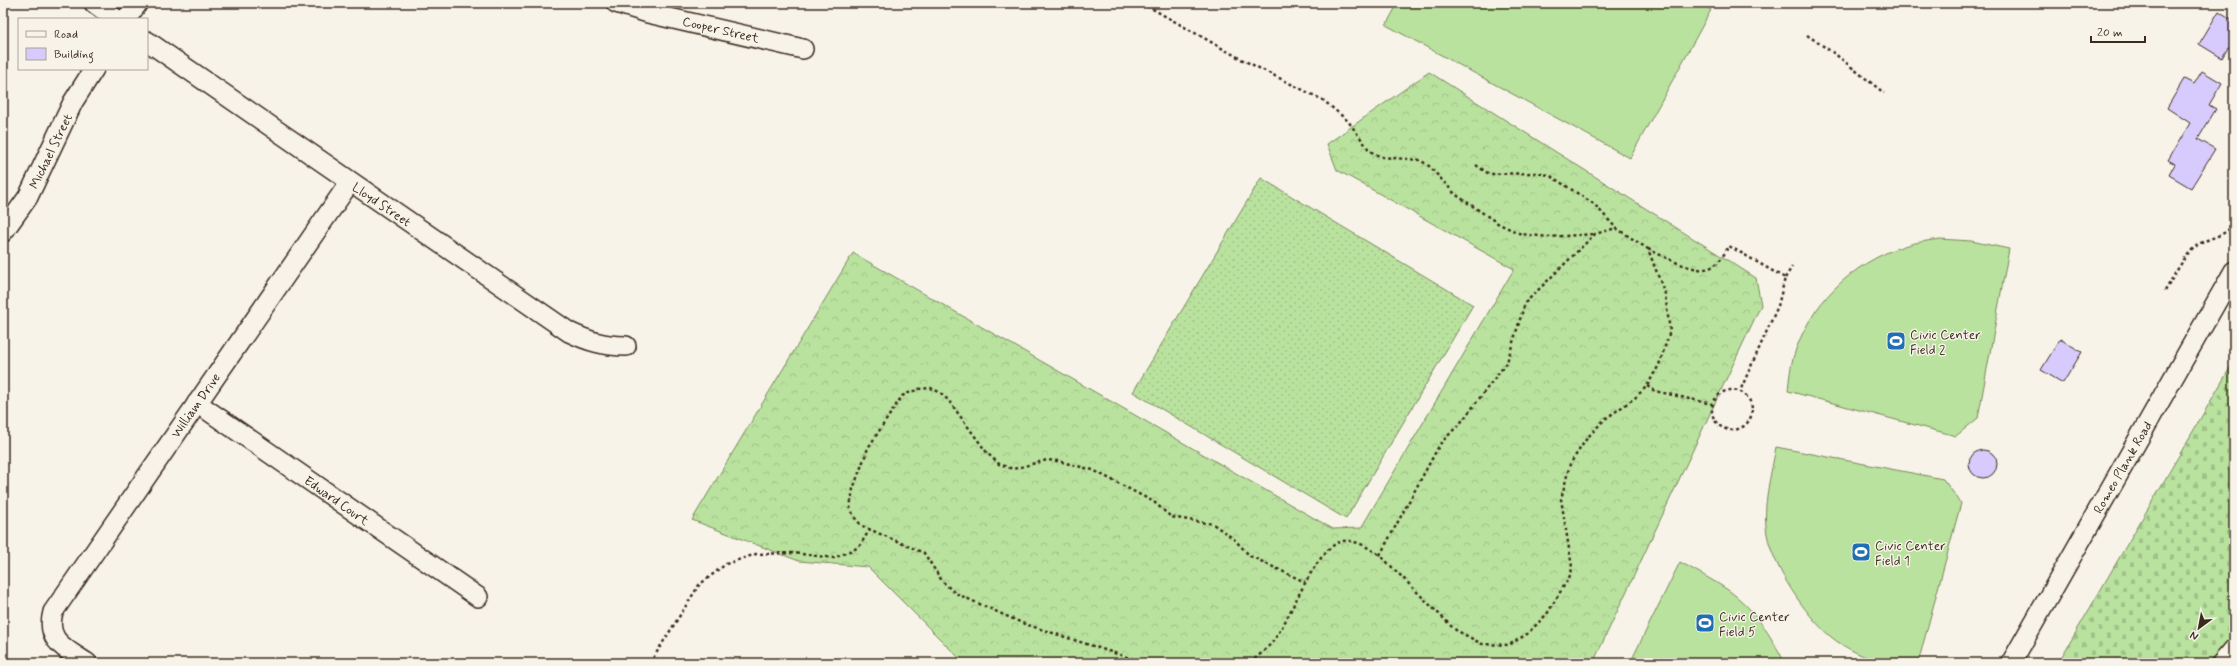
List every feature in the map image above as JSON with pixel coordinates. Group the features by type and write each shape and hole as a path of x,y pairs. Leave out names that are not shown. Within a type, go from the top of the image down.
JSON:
{"street":[{"path":"94,3 115,18"},
{"path":"127,18 138,3"},
{"name":"Cooper Street","path":"616,3 648,13 803,48"},
{"name":"Lloyd Street","path":"148,42 569,332 590,342 607,346 626,346"},
{"name":"Michael Street","path":"3,232 28,197 73,102 93,70"},
{"name":"William Drive","path":"87,663 56,640 52,631 51,621 53,612 350,182"},
{"name":"Romeo Plank Road","path":"2011,663 2234,271"},
{"name":"Edward Court","path":"197,403 478,596"},
{"path":"2222,663 2234,649"}],"path":[{"path":"1142,3 1241,59 1323,100 1348,121 1370,151 1381,157 1420,160 1429,166 1455,194 1499,224 1521,234 1548,237 1595,234 1616,228"},
{"path":"1807,35 1835,54 1884,93"},
{"path":"1476,165 1489,174 1536,173 1549,175 1594,204 1616,228 1648,249 1682,264 1698,269 1708,269 1718,263 1729,246 1785,279"},
{"path":"2165,291 2182,262 2196,246 2228,232 2234,223"},
{"path":"1380,554 1440,444 1463,420 1507,362 1525,303 1595,234"},
{"path":"1250,663 1274,640 1292,611 1305,582 1324,554 1334,544 1344,541 1355,542 1380,554 1454,629 1482,644 1509,644 1527,634 1547,614 1571,574 1572,567 1561,499 1570,464 1588,438 1605,419 1636,397 1647,386 1659,365 1670,331 1669,310 1665,294 1648,249"},
{"path":"1740,391 1778,306 1785,279 1792,266"},
{"path":"1647,386 1655,391 1712,404"},
{"path":"1145,663 1022,623 955,592 942,581 924,553 862,526 854,517 850,507 853,489 868,448 902,396 918,389 931,388 941,393 950,401 988,454 999,464 1013,469 1047,460 1058,461 1093,470 1154,502 1171,517 1213,524 1234,539 1250,556 1305,582"},
{"path":"1728,390 1740,391 1750,400 1752,406 1751,419 1742,428 1728,430 1717,424 1712,413 1712,404 1722,392 1728,390"},
{"path":"650,663 699,585 726,564 756,554 793,553 834,558 859,547 870,529"}],"green space":[{"path":"1398,3 1699,3 1711,10 1630,158 1386,25"},
{"path":"1429,72 1756,278 1761,305 1593,663 964,663 868,567 799,561 692,520 853,253 1333,529 1361,528 1514,269 1337,170 1327,144"},
{"path":"1261,178 1473,305 1346,519 1133,392"},
{"name":"Civic Center Field 2","path":"1940,239 1971,241 2009,249 1978,418 1956,436 1788,391 1792,362 1800,339 1821,304 1835,288 1867,263 1885,254 1908,245"},
{"path":"2234,361 2234,663 2058,663"},
{"name":"Civic Center Field 1","path":"1776,447 1943,479 1961,503 1918,663 1884,663 1863,656 1849,649 1820,627 1791,590 1770,547 1767,534 1766,502"},
{"name":"Civic Center Field 5","path":"1680,562 1728,590 1746,605 1768,633 1785,663 1630,663"}],"building":[{"path":"2219,11 2234,21 2234,51 2228,48 2222,58 2199,44"},
{"path":"2202,71 2222,83 2209,105 2216,109 2198,139 2215,149 2191,188 2169,175 2175,164 2168,160 2190,123 2167,108 2184,79 2194,84"},
{"path":"2060,339 2082,352 2063,383 2041,370"},
{"path":"1983,450 1993,454 1997,464 1993,474 1983,478 1973,474 1969,464 1973,454"}],"place":[{"name":"Civic Center Field 2","path":"1896,341"},
{"name":"Civic Center Field 1","path":"1861,552"},
{"name":"Civic Center Field 5","path":"1705,623"}]}
